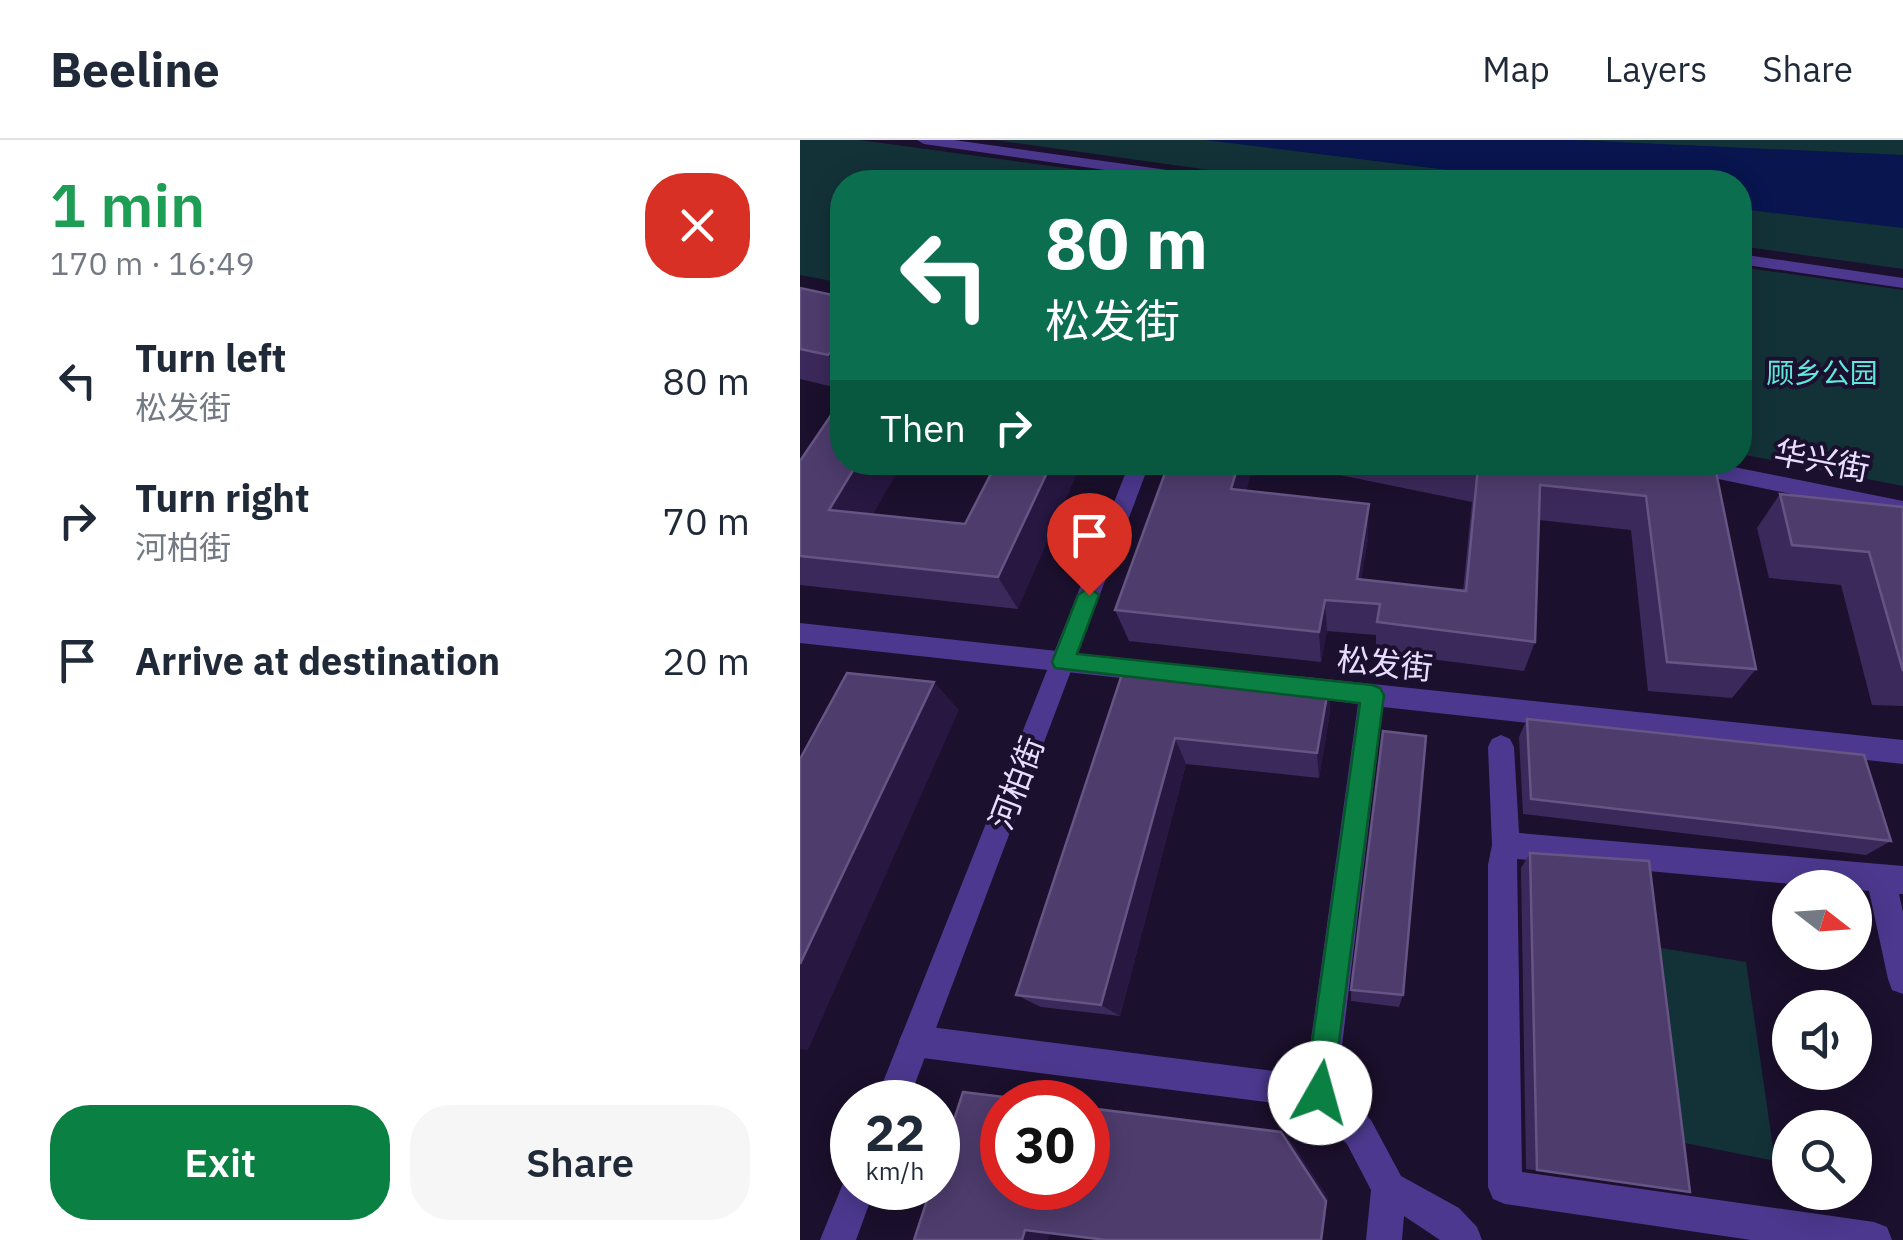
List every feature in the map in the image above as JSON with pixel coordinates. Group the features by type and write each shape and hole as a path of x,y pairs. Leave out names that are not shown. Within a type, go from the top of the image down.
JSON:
{"street":[{"path":"924,140 1133,170"},
{"path":"1752,261 1903,283"},
{"name":"河柏街","path":"900,1080 1135,475"},
{"name":"华兴街","path":"1734,475 1903,509"},
{"path":"800,634 1179,674"},
{"name":"松发街","path":"1276,684 1903,752"},
{"path":"1320,1093 1372,695"},
{"path":"1501,746 1506,845 1505,1187 1874,1240"},
{"path":"1506,845 1892,879 1903,978"},
{"path":"915,1041 1320,1093 1360,1132 1388,1188 1384,1240"},
{"path":"1388,1188 1446,1221 1464,1240"},
{"path":"838,1240 850,1210"}],"green space":[{"path":"800,140 859,140 1080,170 830,170 830,281 800,275"},
{"path":"995,140 1903,140 1903,269 1752,248 1752,170 1209,170"},
{"name":"顾乡公园","path":"1752,269 1903,290 1903,486 1752,456"},
{"path":"1643,945 1746,962 1772,1160 1665,1139"}],"shaded area":[{"path":"1205,140 1574,140 1903,155 1903,228 1752,210 1752,170 1447,170"}],"building":[{"path":"800,288 830,294 830,353 800,349"},
{"path":"830,417 830,475 850,475 829,510 965,524 990,475 1046,475 998,577 800,556 800,461"},
{"path":"1164,475 1235,475 1231,489 1369,504 1357,579 1466,591 1477,475 1717,475 1756,669 1667,662 1646,496 1540,485 1535,642 1377,622 1380,604 1325,600 1319,632 1115,610"},
{"path":"1780,494 1903,507 1903,671 1869,552 1792,545"},
{"path":"1126,662 1329,684 1317,753 1175,738 1101,1005 1016,995"},
{"path":"847,673 934,682 800,964 800,759"},
{"path":"1527,719 1864,755 1891,841 1531,799"},
{"path":"1383,731 1426,736 1403,995 1351,990"},
{"path":"1530,853 1649,861 1690,1192 1537,1170"},
{"path":"963,1092 980,1094 980,1210 1110,1210 1110,1111 1281,1132 1326,1201 1321,1240 1106,1240 1025,1230 1022,1240 914,1240 924,1210 960,1210"}],"route":[{"path":"1089,595 1063,662 1372,695 1320,1093"}]}
